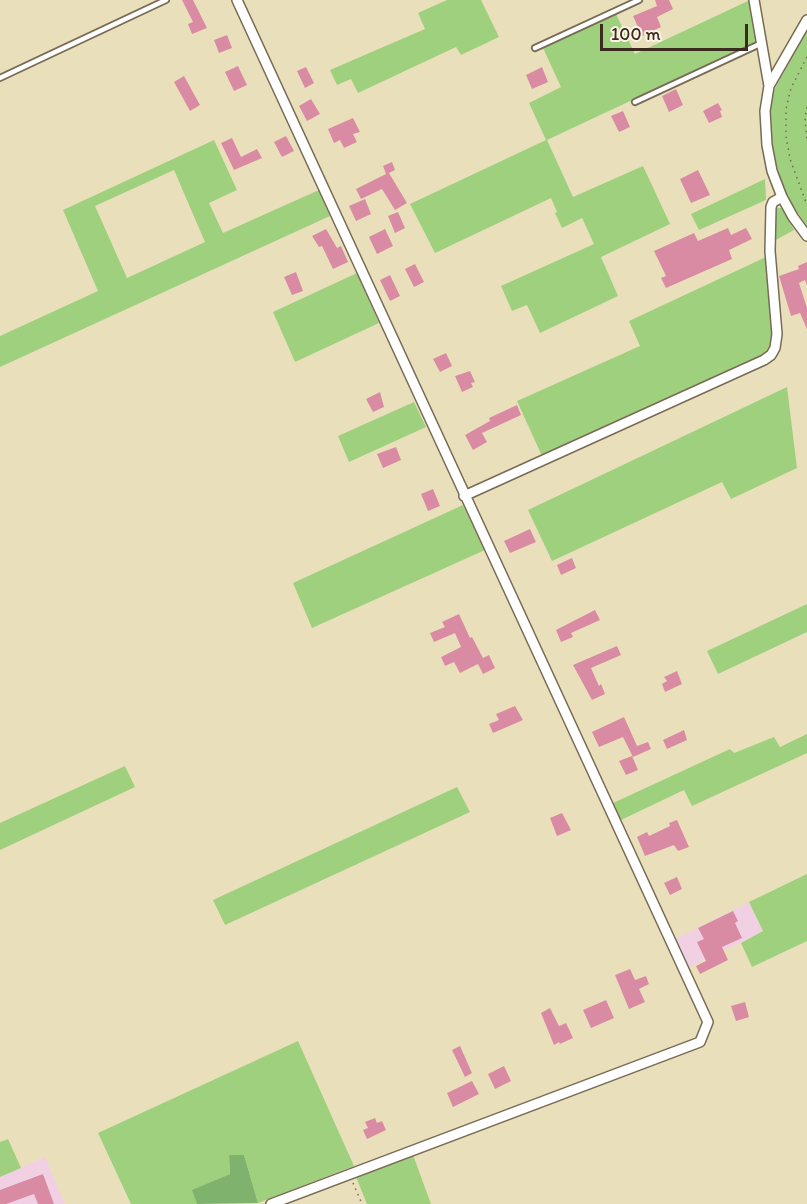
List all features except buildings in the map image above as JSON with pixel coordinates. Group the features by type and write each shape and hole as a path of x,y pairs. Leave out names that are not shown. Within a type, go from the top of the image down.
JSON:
{"street":[{"path":"237,0 708,1022 700,1042 271,1204"},
{"path":"754,0 769,86 765,111 767,145 772,171 793,218 807,236"},
{"path":"769,86 807,20"},
{"path":"464,496 771,355 775,348 777,334 770,251 771,207 773,202 782,197"}],"lane":[{"path":"0,78 166,0"},
{"path":"535,48 639,0"},
{"path":"635,102 762,43"}],"path":[{"path":"807,57 791,88 786,109 786,136 790,159 807,205"},
{"path":"807,107 805,118 807,142"},
{"path":"349,1174 362,1204"}],"shaded area":[{"path":"749,902 763,932 689,967 676,939"},
{"path":"45,1157 65,1204 0,1204 0,1177"}],"green space":[{"path":"447,0 481,0 499,37 461,55 456,47 358,93 351,79 337,85 330,70 425,29 418,13"},
{"path":"750,0 758,41 547,140 573,197 643,166 670,224 601,257 618,296 540,333 527,305 512,311 501,286 594,244 582,218 562,228 551,198 435,253 410,204 546,140 529,103 561,87 543,48 616,14 635,54"},
{"path":"807,30 807,226 793,206 781,182 771,141 769,115 774,90"},
{"path":"214,140 237,190 209,203 223,233 319,190 330,216 0,367 0,336 98,291 63,210","holes":["174,170 205,242 127,278 95,206"]},
{"path":"765,179 766,200 699,230 691,214"},
{"path":"777,208 782,208 794,230 774,241 775,212"},
{"path":"766,257 773,340 763,356 542,456 517,401 640,346 629,321"},
{"path":"357,273 379,323 295,362 273,312"},
{"path":"787,387 797,468 731,499 722,482 552,561 528,510"},
{"path":"414,402 426,427 349,462 338,436"},
{"path":"463,505 485,550 312,628 293,583"},
{"path":"807,604 807,632 718,674 707,651"},
{"path":"807,734 807,753 692,806 684,790 621,820 613,803 730,749 734,753 774,737 780,747"},
{"path":"125,766 135,787 0,850 0,823"},
{"path":"457,787 470,812 225,925 213,900"},
{"path":"807,874 807,941 752,967 741,943 763,931 749,902"},
{"path":"298,1041 354,1166 258,1203 244,1155 229,1155 230,1174 193,1190 197,1204 131,1204 98,1133"},
{"path":"8,1139 21,1168 0,1177 0,1142"},
{"path":"229,1155 244,1155 258,1203 197,1204 192,1190 230,1174"},
{"path":"413,1155 431,1204 367,1204 356,1177"}]}
